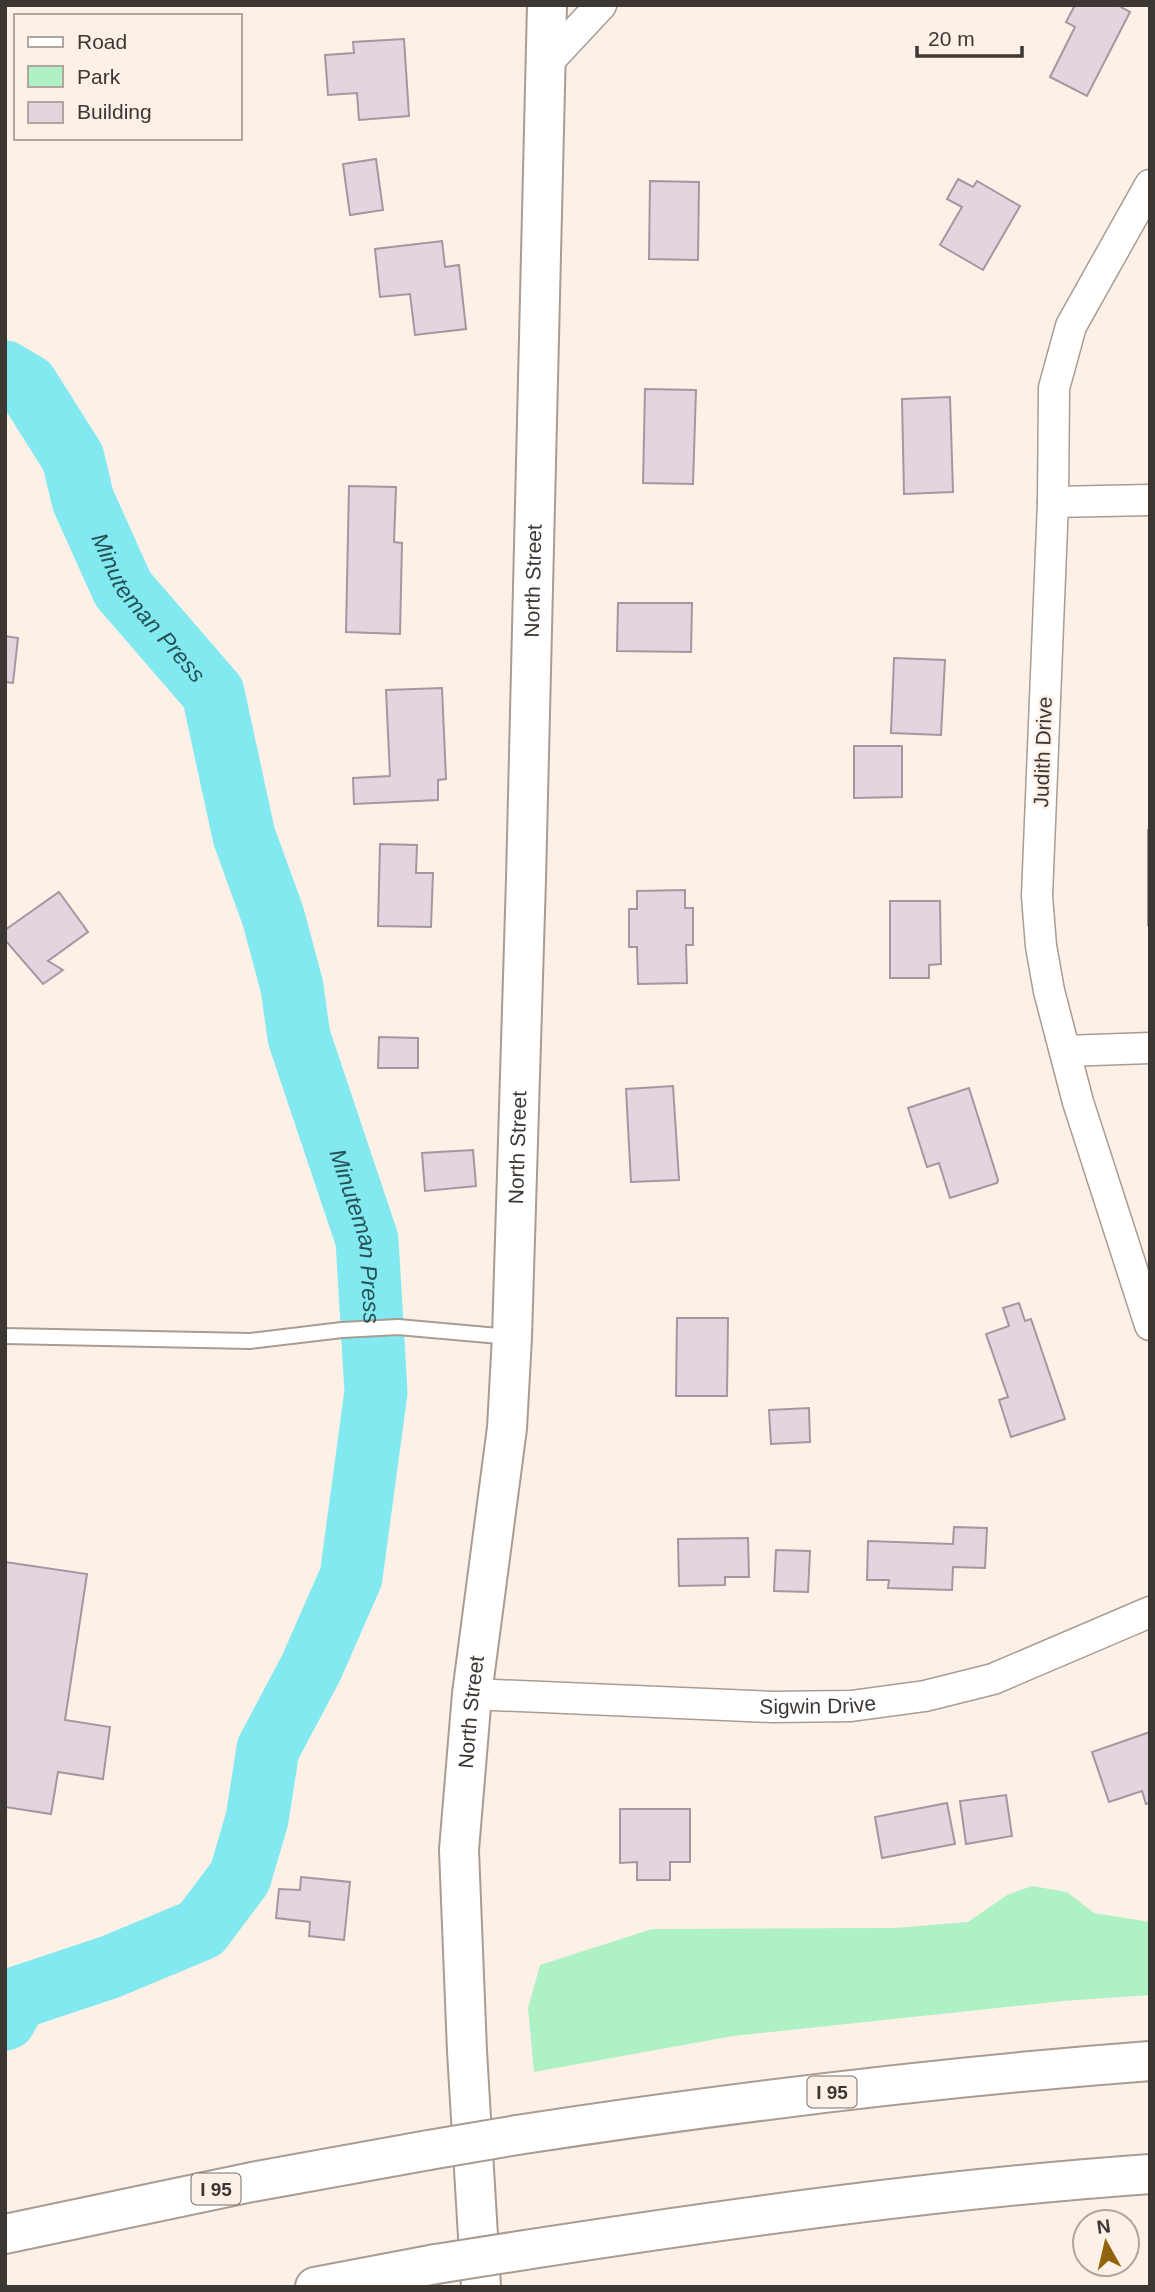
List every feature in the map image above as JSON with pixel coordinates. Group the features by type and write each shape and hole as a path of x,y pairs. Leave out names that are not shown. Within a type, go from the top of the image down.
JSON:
{"main road":[{"name":"North Street","path":"481,2287 467,2051 459,1850 472,1694 507,1428 512,1337 547,5"},
{"name":"I 95","path":"5,2234 240,2185 517,2135 693,2109 933,2080 1150,2061"},
{"path":"315,2287 525,2250 829,2207 1150,2174"}],"street":[{"path":"546,64 601,5"},
{"name":"Judith Drive","path":"1150,185 1071,326 1054,388 1053,502 1037,896 1041,946 1049,991 1078,1102 1150,1325"},
{"path":"1053,502 1150,500"},
{"path":"1065,1051 1150,1048"},
{"name":"Sigwin Drive","path":"472,1694 773,1707 851,1706 925,1696 993,1679 1150,1612"}],"lane":[{"path":"5,1336 250,1341 342,1330 398,1327 512,1337"}],"green space":[{"path":"1032,1886 1067,1892 1094,1913 1150,1922 1150,1995 1063,2001 733,2036 534,2072 528,2008 540,1965 652,1929 895,1928 968,1922 1007,1895"}],"building":[{"path":"1075,5 1122,5 1121,7 1130,12 1087,96 1050,77 1075,27 1066,22"},
{"path":"404,39 409,116 359,120 357,93 328,95 325,55 354,53 353,42"},
{"path":"376,159 383,210 350,215 343,164"},
{"path":"958,179 973,187 977,181 1020,206 983,270 940,245 962,207 947,199"},
{"path":"650,181 699,182 698,260 649,259"},
{"path":"442,241 445,267 459,265 466,329 415,335 410,294 380,297 375,249"},
{"path":"645,389 696,390 693,484 643,483"},
{"path":"950,397 953,492 904,494 902,399"},
{"path":"349,486 396,487 394,542 402,543 400,634 346,632"},
{"path":"618,603 692,603 691,652 617,651"},
{"path":"5,636 18,638 13,683 5,682"},
{"path":"894,658 945,660 941,735 891,733"},
{"path":"442,688 446,779 438,780 438,800 354,804 353,778 390,776 386,690"},
{"path":"854,746 902,746 902,797 854,798"},
{"path":"1150,830 1150,925 1148,925"},
{"path":"380,844 417,845 416,873 433,873 431,927 378,926"},
{"path":"685,890 685,908 693,908 693,945 686,945 687,983 638,984 637,947 629,947 629,909 637,909 637,891"},
{"path":"59,892 88,932 48,961 63,970 43,984 5,940 5,930"},
{"path":"890,901 940,901 941,964 929,965 929,978 890,978"},
{"path":"379,1037 418,1038 418,1068 378,1068"},
{"path":"673,1086 679,1180 631,1182 626,1089"},
{"path":"969,1088 998,1180 997,1183 950,1198 939,1163 927,1167 908,1108"},
{"path":"473,1150 476,1186 425,1191 422,1153"},
{"path":"1019,1303 1025,1321 1031,1319 1065,1419 1011,1437 999,1400 1008,1397 986,1334 1009,1326 1003,1308"},
{"path":"677,1318 728,1318 727,1396 676,1396"},
{"path":"809,1408 810,1442 771,1444 769,1410"},
{"path":"954,1527 987,1528 985,1568 953,1567 952,1590 888,1588 889,1580 867,1580 868,1541 953,1544"},
{"path":"748,1538 749,1577 725,1577 725,1585 679,1586 678,1539"},
{"path":"776,1550 810,1551 808,1592 774,1591"},
{"path":"5,1562 87,1574 65,1720 110,1727 103,1779 58,1772 51,1814 5,1807"},
{"path":"1150,1732 1150,1803 1146,1804 1142,1791 1109,1802 1092,1752"},
{"path":"1006,1795 1012,1836 966,1844 960,1801"},
{"path":"947,1803 955,1844 882,1858 875,1817"},
{"path":"620,1809 690,1809 690,1862 670,1862 670,1880 637,1880 637,1862 620,1863"},
{"path":"301,1877 350,1882 344,1940 309,1936 310,1922 276,1918 279,1889 300,1890"}],"waterway":[{"name":"Minuteman Press","path":"5,372 27,385 73,458 83,500 123,589 213,693 244,836 273,916 292,987 299,1037 367,1240 376,1392 351,1577 311,1668 268,1749 257,1819 240,1877 201,1929 110,1967 17,1998 5,2019"}]}
